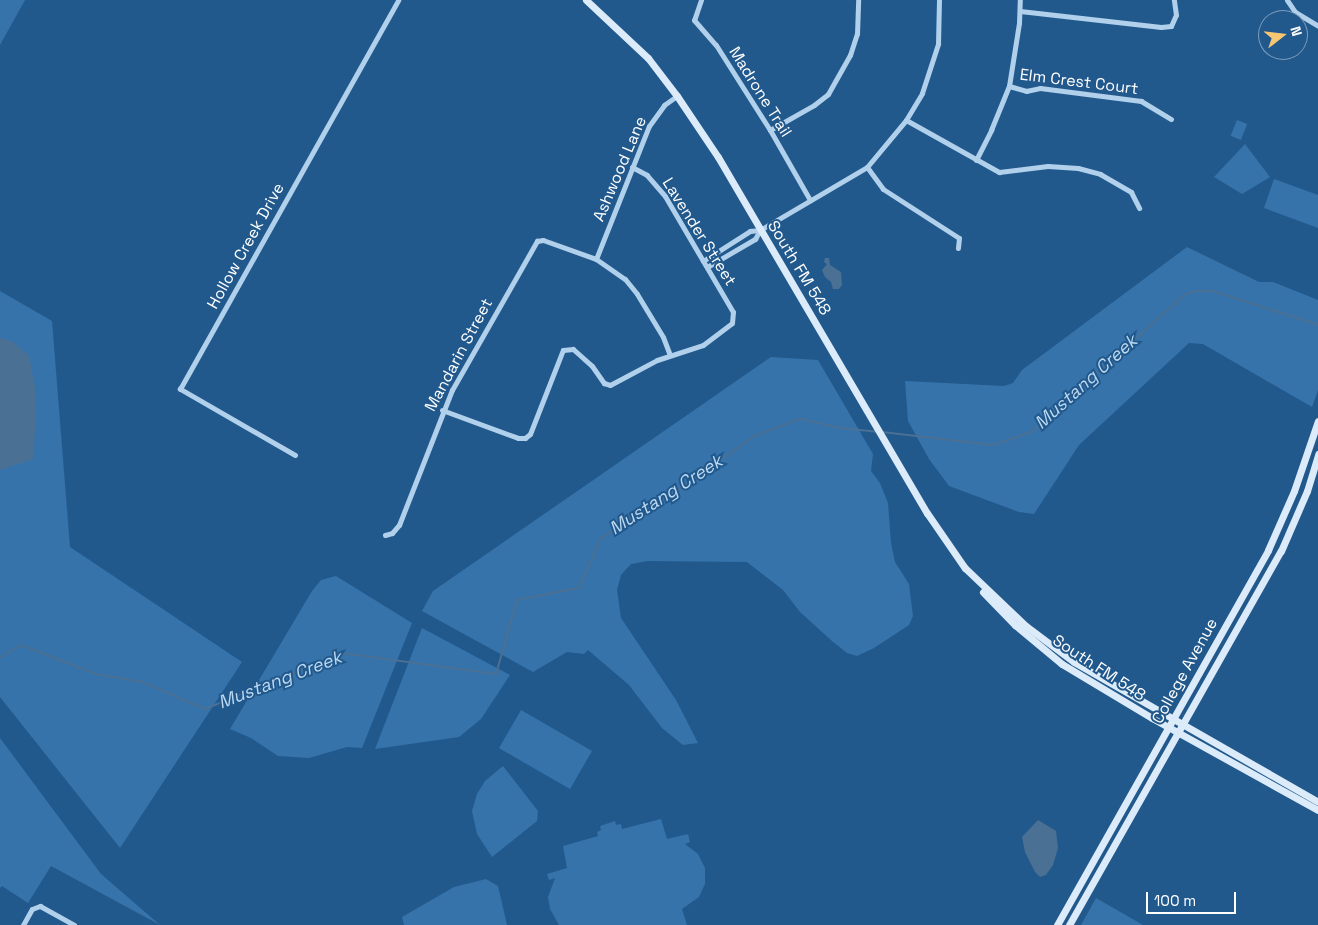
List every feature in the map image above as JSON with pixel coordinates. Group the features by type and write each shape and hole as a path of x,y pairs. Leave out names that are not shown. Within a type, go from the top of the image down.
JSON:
{"main road":[{"name":"South FM 548","path":"586,0 648,58 677,96 718,157 907,479 938,530 965,568 1045,642 1098,678 1173,720 1180,728 1318,810"},
{"name":"College Avenue","path":"1057,925 1275,536 1294,491 1318,421"},
{"name":"College Avenue","path":"1070,923 1281,551 1306,491 1318,454"},
{"name":"South FM 548","path":"965,568 967,575 1016,626 1062,664 1169,727 1180,728 1318,802"}],"street":[{"name":"Hollow Creek Drive","path":"295,455 180,389 398,0"},
{"name":"Madrone Trail","path":"701,0 694,20 716,45 770,130 810,200"},
{"path":"770,130 814,105 828,94 850,56 858,34 858,0"},
{"path":"703,261 750,231 760,230 866,168 906,120 922,93 938,44 938,0"},
{"path":"976,160 1009,86 1020,23 1020,0"},
{"path":"1020,11 1161,27 1171,26 1176,15 1174,0"},
{"path":"1287,0 1295,12 1318,26"},
{"name":"Elm Crest Court","path":"1009,86 1026,91 1040,88 1141,101 1171,119"},
{"name":"Ashwood Lane","path":"596,259 632,167 656,115 677,96"},
{"path":"906,120 999,172 1048,166 1078,168 1100,174 1131,192 1139,208"},
{"name":"Lavender Street","path":"632,167 647,175 659,188 733,312 734,319 729,327 703,345 670,355"},
{"path":"866,168 883,189 959,238 958,248"},
{"path":"706,268 755,239 760,230"},
{"name":"Mandarin Street","path":"385,535 392,533 399,525 442,410 537,241 543,240 596,259"},
{"path":"442,410 518,438 525,438 530,434 561,352 566,348 573,349 585,359 607,384 615,383 643,367 670,355 663,337 637,294 625,279 596,259"},
{"path":"24,925 32,909 40,906 74,925"}],"shaded area":[{"path":"0,0 25,0 0,45"},
{"path":"1237,120 1247,124 1241,140 1231,136"},
{"path":"1245,144 1270,177 1242,194 1214,177"},
{"path":"1274,179 1318,195 1318,228 1264,208"},
{"path":"1187,247 1259,282 1273,282 1318,300 1318,390 1312,407 1203,344 1189,343 1079,445 1034,514 1019,512 949,486 929,459 908,421 905,381 1004,386 1013,383 1022,370"},
{"path":"825,258 829,258 830,265 841,272 842,285 839,289 833,289 831,282 825,277 822,270 827,264 824,262"},
{"path":"0,291 52,321 70,547 242,662 120,848 0,697"},
{"path":"0,338 12,341 29,356 35,388 36,417 33,459 0,470"},
{"path":"771,357 818,360 873,454 871,471 880,483 888,503 891,543 895,562 909,584 913,616 909,625 874,648 857,656 847,653 832,641 800,612 783,590 747,562 648,561 631,564 621,575 617,590 621,618 676,700 698,743 683,745 662,728 629,685 588,650 584,654 567,652 533,672 422,611 433,591"},
{"path":"336,576 412,623 362,748 347,747 309,758 278,756 251,738 230,729 312,591 321,580"},
{"path":"422,628 510,675 481,719 459,737 375,749"},
{"path":"521,710 592,751 570,789 499,748"},
{"path":"0,738 101,874 160,925 51,866 28,903 2,886 0,888"},
{"path":"503,766 538,811 537,821 492,857 477,834 472,811 477,794 485,781"},
{"path":"661,819 667,839 688,834 690,842 685,844 698,854 705,868 705,884 699,897 682,909 687,925 559,925 550,909 548,897 555,878 549,880 547,874 567,868 563,846 598,836 597,832 601,830 600,826 615,821 616,825 621,824 622,829"},
{"path":"1038,820 1056,831 1058,848 1053,865 1046,875 1040,877 1035,872 1025,852 1022,837"},
{"path":"486,879 498,886 507,925 404,925 402,917 454,887"},
{"path":"1096,898 1143,925 1081,925"}],"waterway":[{"name":"Mustang Creek","path":"882,432 993,445 1031,432 1183,296 1194,291 1213,291 1318,325"},
{"name":"Mustang Creek","path":"0,658 21,645 96,674 142,682 205,709 342,653 496,674 517,600 579,588 601,538 677,491 754,436 800,419 841,428 877,432"}]}
